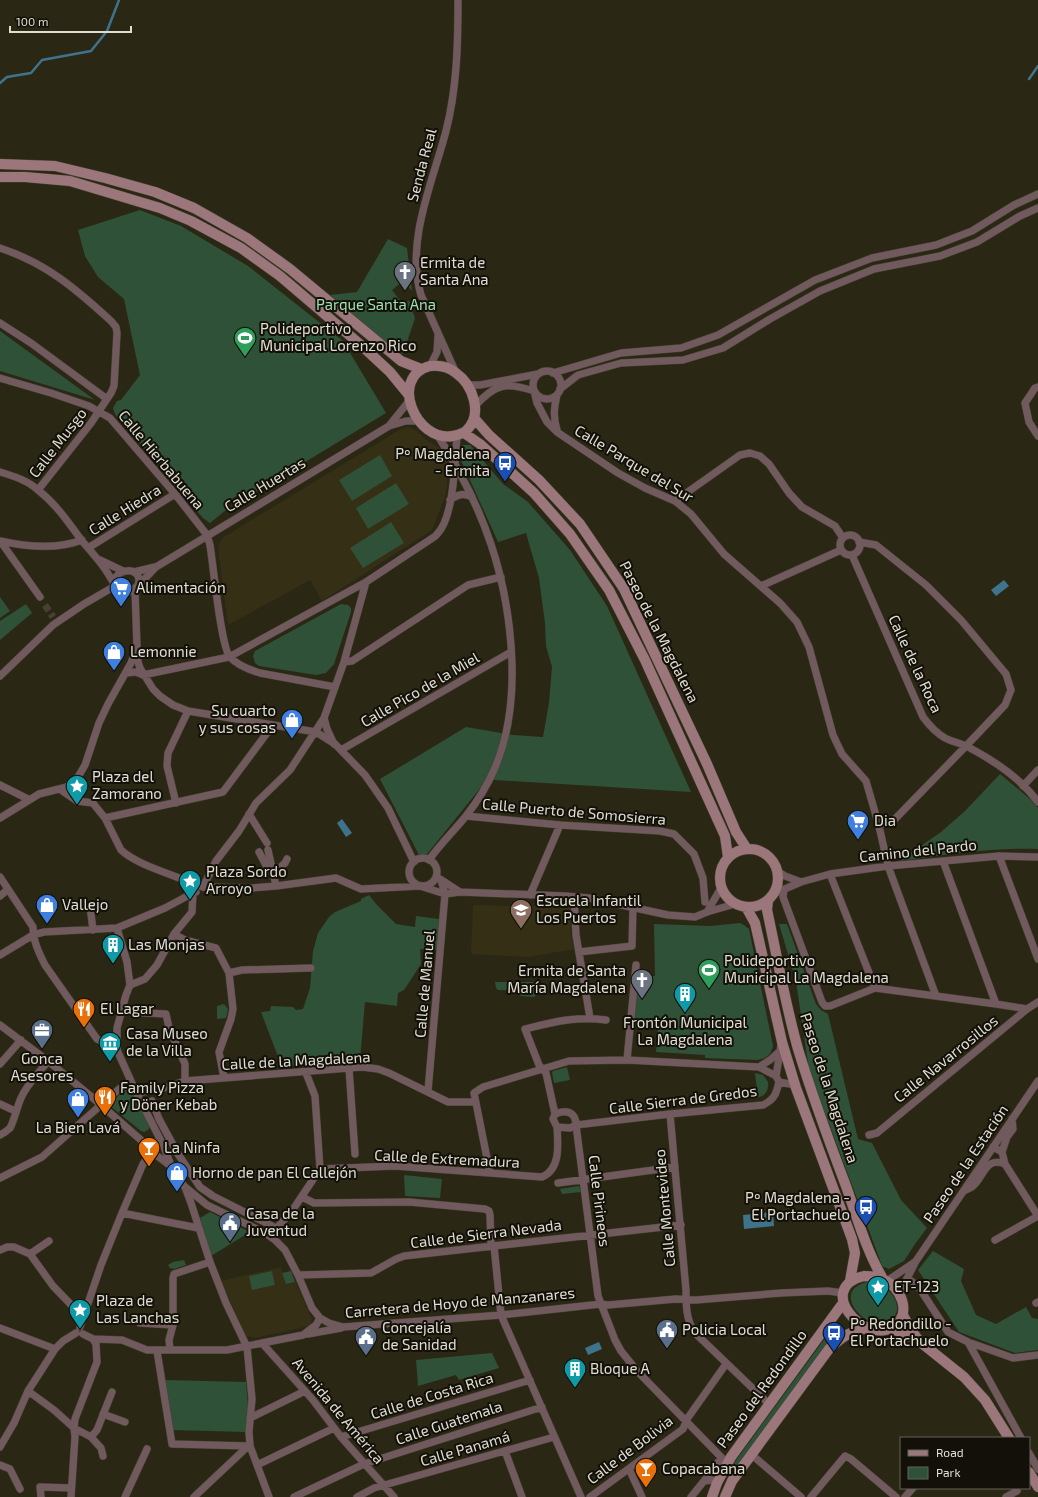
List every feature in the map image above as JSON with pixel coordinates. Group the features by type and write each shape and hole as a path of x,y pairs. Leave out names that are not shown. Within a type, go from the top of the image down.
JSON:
{"main road":[{"path":"0,158 23,159 105,178 155,192 194,208 247,238 290,269 401,362 426,368 442,366 456,373 467,385 475,406 472,424 460,434 449,437 438,436 425,428 419,421 409,397 390,372 334,320 280,276 241,248 191,221 160,208 70,182 25,177 0,178"},
{"path":"0,164 55,166"},
{"path":"409,397 410,384 414,375 426,368"},
{"name":"Paseo de la Magdalena","path":"474,418 489,435 539,480 580,524 620,583 661,664 707,764 736,832 747,849"},
{"name":"Paseo de la Magdalena","path":"460,434 480,444 534,494 570,534 609,590 645,660 725,836 728,858"},
{"path":"747,849 757,850 766,855 773,862 777,871 777,887 771,897 758,906 746,907 735,904 729,899 721,888 720,872 728,858 740,850 747,849"},
{"name":"Paseo de la Magdalena","path":"771,897 767,910 783,990 798,1049 816,1106 874,1264 885,1280"},
{"name":"Paseo de la Magdalena","path":"746,907 755,923 781,1046 852,1239 855,1253 850,1281"},
{"path":"864,1276 885,1280 899,1294 904,1307 903,1315 900,1320 890,1328 884,1330 874,1330 867,1328 855,1319 843,1298 846,1285 850,1281 864,1276"},
{"name":"Paseo del Redondillo","path":"712,1497 728,1459 769,1404 843,1298"},
{"path":"903,1315 910,1328 920,1341 969,1383 985,1400 1008,1437"},
{"name":"Paseo del Redondillo","path":"725,1497 732,1481 829,1349 851,1331 867,1328"},
{"path":"890,1328 920,1341"},
{"path":"1030,1474 1038,1487"}],"street":[{"name":"Senda Real","path":"456,373 419,287 417,251 431,178 446,131 452,101 457,57 458,0"},
{"path":"553,373 621,353 681,348 718,336 815,280 872,258 936,244 965,234 1038,194"},
{"path":"538,374 533,384 534,391 540,398 549,399 578,376 621,363 683,360 723,348 820,291 874,269 940,256 977,242 1020,216 1038,208"},
{"name":"Calle Musgo","path":"0,248 29,259 57,276 111,320 116,327 117,333 114,386 111,393 99,411 38,490"},
{"path":"0,323 31,343 107,399"},
{"name":"Senda Real","path":"426,368 437,352 438,334"},
{"path":"467,385 480,386 546,371 556,375 560,382 558,392"},
{"name":"Calle Hierbabuena","path":"0,378 90,406 114,422 175,494 207,535"},
{"path":"475,406 486,394 496,388 514,385 534,391"},
{"path":"1038,387 1035,388 1025,403 1029,422 1038,436"},
{"name":"Calle Parque del Sur","path":"534,391 537,403 547,422 557,432 618,473 645,488 675,501 691,514 724,554 780,603 797,622 810,647 833,735 842,754 866,781 879,826 888,866 936,996"},
{"name":"Calle Parque del Sur","path":"557,432 553,419 554,407 558,392"},
{"name":"Calle Huertas","path":"389,426 409,397"},
{"name":"Calle Huertas","path":"137,588 156,567 389,426 406,421 419,421"},
{"path":"126,673 136,672 143,675 229,657 366,582 439,533 444,524 450,500 460,434"},
{"path":"429,860 466,816 482,792 494,769 506,736 512,685 512,652 509,615 501,577 490,538 455,462 438,436"},
{"path":"675,501 740,455 750,453 760,456 769,464 789,493 802,507 835,526 843,538"},
{"path":"0,472 20,478 38,490 63,515 98,559 117,589 124,593 135,609"},
{"name":"Calle Hiedra","path":"88,548 175,494"},
{"path":"450,500 457,495 464,494 472,497"},
{"path":"207,535 210,545 223,641 229,657 248,669 260,673 335,687"},
{"path":"859,542 859,548 855,554 845,554 841,550 840,543 843,538 852,535 859,542 876,545 926,585 961,620 1006,674 1011,690 1005,705 966,746 895,819 879,826"},
{"path":"0,542 22,546 44,546 66,545 82,540"},
{"path":"0,542 40,597"},
{"path":"761,586 841,550"},
{"name":"Calle de la Roca","path":"852,555 923,717 933,730 945,739 966,746 994,761 1023,786 1038,802"},
{"path":"98,559 123,571 134,572 139,578 135,609 138,662 143,675 160,696 173,705 188,711 316,732 342,750 364,775 388,808 414,862"},
{"name":"Calle Huertas","path":"134,572 156,567"},
{"path":"0,676 55,619 114,584 116,577 123,571"},
{"path":"344,662 352,661 468,585 501,577"},
{"path":"0,955 33,935 44,932 117,928 165,908 203,887 216,861 239,831 256,803 290,770 324,718 344,662 366,582"},
{"path":"124,593 131,592 137,588"},
{"path":"343,595 347,594 354,597 359,606"},
{"path":"0,818 39,794 61,790 73,783 82,770 99,723 131,663 137,647"},
{"name":"Calle Pico de la Miel","path":"342,750 512,652"},
{"path":"176,803 167,766 168,753 188,711"},
{"path":"324,718 334,744"},
{"path":"105,818 224,792 273,725"},
{"path":"1023,786 1038,770"},
{"path":"0,785 28,800"},
{"path":"61,790 77,801 93,804 105,818 121,850 125,853 136,860 203,887 252,888 336,878 361,889 420,886 429,884 433,881 436,873 436,868 429,860 421,859 414,862 409,871 412,881 420,886 445,894 460,892 589,898 668,915 696,917 707,912 735,904"},
{"path":"249,814 267,846 276,886"},
{"name":"Calle Puerto de Somosierra","path":"466,816 674,834 694,854 703,878 706,902"},
{"path":"530,895 560,825"},
{"path":"259,852 268,869 274,874"},
{"path":"998,856 1038,959"},
{"name":"Camino del Pardo","path":"771,897 801,882 830,874 888,866 998,856 1038,857"},
{"path":"274,874 287,859"},
{"path":"943,861 996,1004"},
{"path":"777,871 785,876 801,882"},
{"name":"Calle de Manuel","path":"428,1091 445,894 436,873"},
{"path":"830,874 874,988 996,1004 1027,1010"},
{"path":"0,877 7,890 33,927 33,935 45,965 97,1039 117,1050"},
{"path":"440,880 460,892"},
{"path":"130,985 145,979 157,964 174,934 192,912 193,893 187,881"},
{"path":"707,912 721,888"},
{"path":"0,896 7,890"},
{"name":"Paseo de la Magdalena","path":"784,890 783,897 822,1002 825,1006 830,1006 874,988"},
{"path":"574,897 576,935 590,1018"},
{"path":"90,906 93,930"},
{"path":"579,952 632,946 633,907"},
{"path":"117,928 127,962 130,985 117,1028 117,1050 136,1092 163,1145 172,1168 184,1186 210,1262 226,1303 247,1347 252,1399 249,1432 250,1446 269,1497"},
{"path":"174,934 185,940 216,948 229,973 233,1009 219,1052 224,1078"},
{"path":"627,1060 636,965"},
{"path":"229,973 242,970 311,968"},
{"name":"Calle Navarrosillos","path":"869,1135 877,1133 1038,1002"},
{"path":"122,1010 133,1013 166,1014 169,1028 185,1064 185,1081"},
{"path":"555,1114 560,1111 574,1115 576,1125 570,1128 557,1127 553,1119 555,1114 546,1073 539,1065 525,1029 574,1018 606,1020"},
{"path":"0,1025 48,1061 101,1105 172,1168"},
{"path":"0,1064 21,1040"},
{"path":"759,1067 770,1060 781,1046"},
{"path":"777,1079 781,1046"},
{"path":"490,1173 474,1093 483,1088 569,1061 627,1060 759,1067 777,1079 795,1085"},
{"path":"0,1134 9,1129 27,1087 48,1061"},
{"path":"349,1068 355,1154"},
{"name":"Calle de la Magdalena","path":"101,1105 124,1086 130,1087 136,1092 164,1088 185,1081 306,1073 349,1068 378,1069 428,1091 448,1102 475,1102"},
{"path":"268,1235 276,1228 302,1197 320,1169 315,1096 306,1073"},
{"name":"Calle Sierra de Gredos","path":"576,1125 762,1105 771,1101 776,1093 777,1079"},
{"name":"Paseo de la Estación","path":"899,1294 916,1261 1037,1084"},
{"path":"149,1090 159,1119 178,1154 200,1187 213,1196 276,1228"},
{"path":"143,1105 152,1101"},
{"path":"0,1104 15,1112"},
{"path":"0,1177 42,1157 101,1105"},
{"name":"Calle Montevideo","path":"670,1114 681,1225 686,1311 689,1324 694,1332 769,1404"},
{"path":"1003,1163 1002,1152 1007,1137 1013,1129 1012,1119"},
{"name":"Calle Pirineos","path":"576,1125 598,1296 615,1340 629,1362 686,1421 728,1459"},
{"name":"Calle de Extremadura","path":"320,1169 395,1166 542,1177 547,1175 556,1161 559,1150 557,1127"},
{"path":"153,1152 152,1143 154,1141 160,1141 163,1145"},
{"path":"80,1332 83,1317 101,1265 143,1164 148,1156 153,1152 161,1153 163,1145"},
{"path":"993,1147 1002,1152"},
{"path":"993,1147 1038,1216 995,1240"},
{"path":"964,1191 974,1186 986,1167 993,1163 1003,1163"},
{"path":"558,1183 675,1167"},
{"path":"184,1186 207,1204 268,1235 285,1250 298,1275 312,1308 320,1318 316,1325 303,1335"},
{"path":"302,1197 314,1203 409,1202 486,1209 489,1211 501,1315 581,1497"},
{"path":"194,1214 200,1206 207,1204"},
{"path":"122,1213 198,1228"},
{"path":"261,1220 268,1235"},
{"name":"Calle de Sierra Nevada","path":"298,1275 371,1273 404,1256 681,1225"},
{"path":"30,1254 49,1241"},
{"path":"0,1250 6,1247 14,1247 30,1254 53,1286 83,1317"},
{"name":"Paseo de la Estación","path":"885,1280 916,1261"},
{"path":"170,1350 169,1340 173,1325 174,1274 210,1262"},
{"path":"907,1278 918,1286 948,1332 968,1342 1012,1358 1038,1355"},
{"name":"Carretera de Hoyo de Manzanares","path":"320,1318 329,1323 343,1327 501,1315 601,1304 608,1305 676,1299 696,1300 781,1293 828,1291 843,1298"},
{"path":"140,1323 173,1325"},
{"path":"80,1332 93,1339 122,1340 147,1350 227,1350 343,1327"},
{"path":"0,1328 56,1349"},
{"path":"0,1447 14,1423 28,1391 56,1349 63,1341 80,1332"},
{"path":"71,1497 75,1419 97,1362 96,1344 93,1339"},
{"path":"968,1342 1020,1437"},
{"name":"Avenida de América","path":"262,1343 305,1391 341,1437 394,1497"},
{"path":"157,1351 172,1444 250,1446"},
{"name":"Calle de Bolivia","path":"590,1497 683,1429 686,1421 726,1364"},
{"name":"Calle de Costa Rica","path":"341,1437 530,1380"},
{"path":"28,1391 54,1410 74,1428 91,1437 101,1448 103,1456"},
{"path":"250,1418 305,1391"},
{"path":"91,1437 96,1430 112,1392"},
{"name":"Calle Guatemala","path":"294,1497 364,1464 542,1407"},
{"path":"103,1414 125,1422"},
{"path":"257,1465 334,1428"},
{"name":"Calle Panamá","path":"357,1497 374,1488 554,1437"},
{"path":"194,1497 250,1446"},
{"path":"125,1497 147,1449"},
{"path":"505,1451 522,1497"},
{"path":"752,1455 801,1497"},
{"path":"1030,1455 1038,1469"},
{"path":"811,1497 845,1456 851,1459 896,1497"},
{"path":"690,1497 718,1462 728,1459"},
{"path":"0,1465 10,1469 20,1489"},
{"path":"629,1469 642,1497"},
{"path":"704,1481 712,1480 717,1483"},
{"path":"42,1497 40,1487 71,1488"},
{"path":"905,1497 912,1489"},
{"path":"1006,1497 1017,1491"}],"shaded area":[{"path":"409,427 417,431 425,439 441,449 447,459 447,484 445,497 432,530 322,601 310,580 228,625 218,548 222,538 401,429"},
{"name":"Escuela Infantil Los Puertos","path":"473,905 570,907 571,932 574,949 529,957 471,954"},
{"path":"281,1267 283,1273 291,1271 312,1320 309,1326 255,1338 246,1336 221,1281"}],"green space":[{"name":"Polideportivo Municipal Lorenzo Rico","path":"140,210 181,226 248,266 343,341 386,413 244,499 239,494 224,505 226,510 210,523 203,518 190,503 115,414 113,408 117,401 121,400 140,375 124,299 98,277 85,256 78,230"},
{"name":"Parque Santa Ana","path":"388,239 407,248 412,291 403,281 392,290 402,303 409,301 415,318 403,354 370,330 330,295 357,292"},
{"path":"0,331 95,400 0,371"},
{"path":"463,445 470,445 503,484 528,502 570,550 607,606 691,792 494,780 482,786 427,854 419,855 380,779 466,727 513,735 543,737 549,703 552,667 546,646 545,623 539,578 526,533 498,542 460,458 459,449"},
{"path":"380,455 392,476 352,501 339,480"},
{"path":"396,483 409,504 368,529 356,508"},
{"path":"391,522 404,543 363,568 350,548"},
{"path":"0,597 10,611 0,618"},
{"path":"26,604 32,613 0,640 0,621"},
{"path":"341,604 348,605 351,608 351,612 334,664 326,673 316,675 259,666 255,663 253,656 255,651"},
{"path":"1000,774 1030,799 1038,808 1038,849 985,850 899,861 941,832 965,811"},
{"path":"369,895 396,924 415,927 416,916 439,919 437,950 420,949 421,964 404,990 398,993 397,1006 365,1002 360,1060 345,1060 282,1067 261,1012 270,1011 271,1006 293,1007 296,1010 303,1009 310,988 313,951 318,933 329,917 335,912 361,901 361,899"},
{"name":"Polideportivo Municipal La Magdalena","path":"740,923 749,929 773,1046 771,1052 765,1058 757,1060 705,1058 705,1055 656,1052 658,1032 656,1027 633,1027 637,979 655,976 654,924 710,926"},
{"path":"779,924 787,924 816,1004 821,1010 828,1014 858,1139 872,1143 901,1200 927,1228 904,1261 889,1269 882,1266 809,1070 796,981"},
{"path":"495,982 535,982 538,985 537,994 534,997 521,996 513,990 498,990"},
{"path":"224,1004 228,1009 226,1018 217,1019 217,1006"},
{"path":"567,1067 570,1080 554,1083 553,1071"},
{"path":"755,1073 763,1075 768,1082 768,1087 764,1095 759,1097 714,1100 714,1095 758,1097"},
{"path":"126,1090 132,1090 150,1127 144,1132 109,1105"},
{"path":"404,1175 442,1179 440,1198 405,1196"},
{"path":"579,1186 581,1192 562,1194 560,1189"},
{"path":"210,1212 250,1232 211,1256 200,1218"},
{"path":"933,1251 964,1269 961,1281 976,1315 996,1324 1026,1307 1032,1318 1038,1319 1038,1350 1015,1353 959,1332 918,1270"},
{"path":"184,1260 186,1265 174,1269 170,1268 168,1265 173,1262"},
{"path":"272,1271 275,1285 252,1290 249,1276"},
{"path":"291,1271 295,1282 286,1284 282,1273"},
{"path":"867,1282 882,1286 894,1297 897,1307 894,1317 890,1321 882,1324 873,1323 856,1311 852,1303 851,1294 856,1287"},
{"path":"831,1330 836,1335 722,1497 719,1497 734,1463"},
{"path":"492,1353 499,1368 459,1380 456,1375 418,1386 416,1360"},
{"path":"165,1380 246,1382 248,1406 246,1432 172,1430"}],"water":[{"path":"1004,580 1009,586 996,596 991,590"},
{"path":"342,819 352,833 346,837 337,823"},
{"path":"773,1212 774,1226 744,1229 743,1215"},
{"path":"599,1342 602,1349 588,1355 585,1348"}],"waterway":[{"path":"0,83 7,77 31,73 42,60 91,51 107,31 119,0"},
{"path":"1029,79 1038,66"}],"tunnel":[{"path":"45,605 53,617"}],"place":[{"name":"Ermita de Santa Ana","path":"405,292"},
{"name":"Polideportivo Municipal Lorenzo Rico","path":"245,358"},
{"name":"Pº Magdalena - Ermita","path":"505,482"},
{"name":"Alimentación","path":"121,608"},
{"name":"Lemonnie","path":"114,672"},
{"name":"Su cuarto y sus cosas","path":"292,740"},
{"name":"Plaza del Zamorano","path":"77,806"},
{"name":"Dia","path":"858,840"},
{"name":"Plaza Sordo Arroyo","path":"190,900"},
{"name":"Vallejo","path":"47,924"},
{"name":"Escuela Infantil Los Puertos","path":"521,930"},
{"name":"Las Monjas","path":"113,964"},
{"name":"Polideportivo Municipal La Magdalena","path":"709,990"},
{"name":"Ermita de Santa María Magdalena","path":"642,1000"},
{"name":"Frontón Municipal La Magdalena","path":"685,1014"},
{"name":"El Lagar","path":"84,1028"},
{"name":"Gonca Asesores","path":"42,1050"},
{"name":"Casa Museo de la Villa","path":"110,1062"},
{"name":"Family Pizza y Döner Kebab","path":"105,1116"},
{"name":"La Bien Lavá","path":"78,1118"},
{"name":"La Ninfa","path":"149,1168"},
{"name":"Horno de pan El Callejón","path":"177,1192"},
{"name":"Pº Magdalena - El Portachuelo","path":"866,1226"},
{"name":"Casa de la Juventud","path":"230,1242"},
{"name":"ET-123","path":"878,1306"},
{"name":"Plaza de Las Lanchas","path":"80,1330"},
{"name":"Policia Local","path":"667,1350"},
{"name":"Pº Redondillo - El Portachuelo","path":"834,1352"},
{"name":"Concejalía de Sanidad","path":"366,1356"},
{"name":"Bloque A","path":"575,1388"},
{"name":"Copacabana","path":"646,1488"}]}
